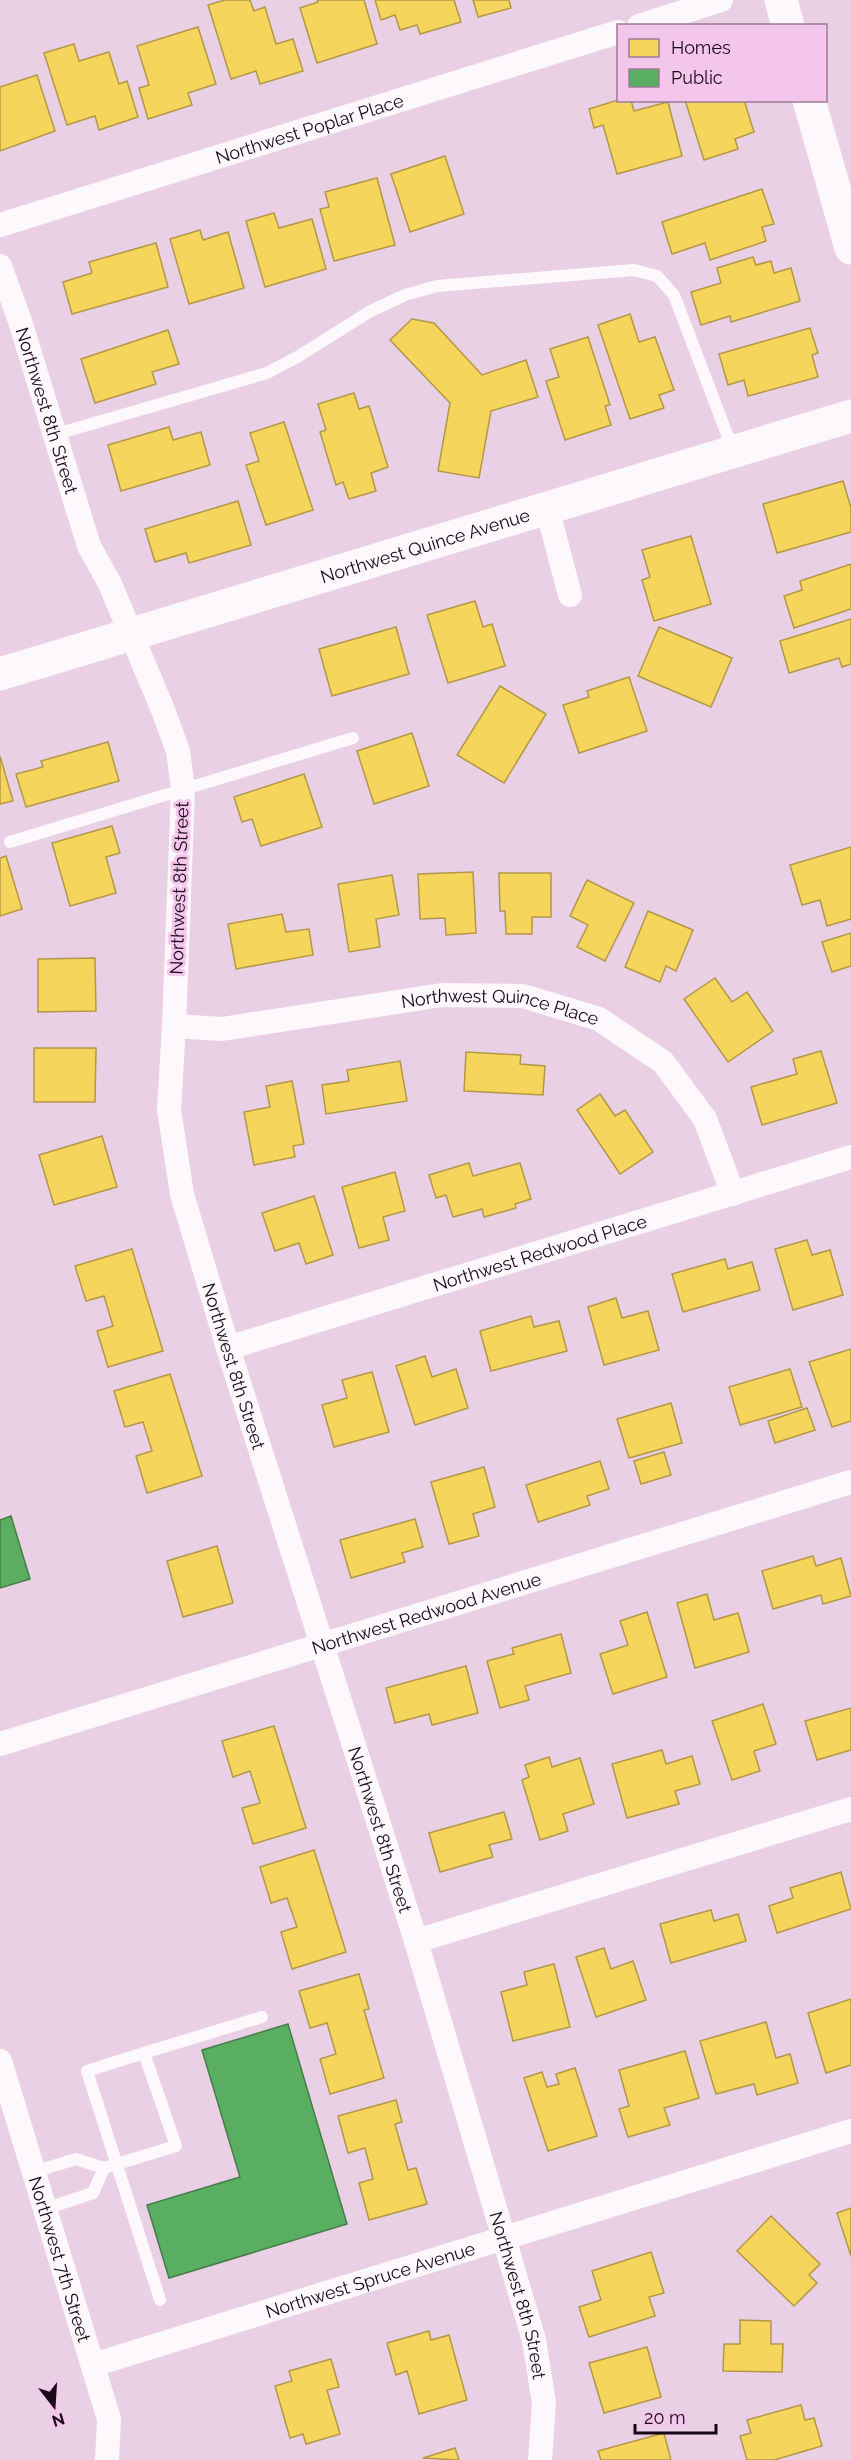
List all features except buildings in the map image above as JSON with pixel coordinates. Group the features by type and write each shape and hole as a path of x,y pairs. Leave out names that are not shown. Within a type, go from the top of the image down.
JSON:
{"street":[{"path":"645,24 721,0"},
{"path":"781,0 787,24"},
{"name":"Northwest Poplar Place","path":"0,225 617,32"},
{"path":"810,102 851,248"},
{"name":"Northwest 8th Street","path":"0,266 20,321 89,546 110,584 178,751 183,789 169,1110 182,1194 228,1348 416,1941 534,2340 544,2403 540,2460"},
{"name":"Northwest Quince Avenue","path":"0,674 851,416"},
{"path":"547,508 570,595"},
{"name":"Northwest Quince Place","path":"174,1026 222,1029 442,995 523,996 599,1019 663,1062 705,1119 733,1194"},
{"name":"Northwest Redwood Place","path":"228,1348 851,1157"},
{"name":"Northwest Redwood Avenue","path":"0,1744 851,1482"},
{"path":"416,1941 851,1809"},
{"name":"Northwest 7th Street","path":"0,2061 109,2419 107,2460"},
{"name":"Northwest Spruce Avenue","path":"93,2365 851,2131"}],"lane":[{"path":"54,435 267,373 299,356 369,312 405,295 437,286 634,270 657,276 674,295 733,452"},
{"path":"10,842 353,738"},
{"path":"160,2300 87,2071 262,2017"},
{"path":"34,2172 76,2159 104,2168 176,2146 144,2053"},
{"path":"45,2209 93,2193 104,2168"}]}
